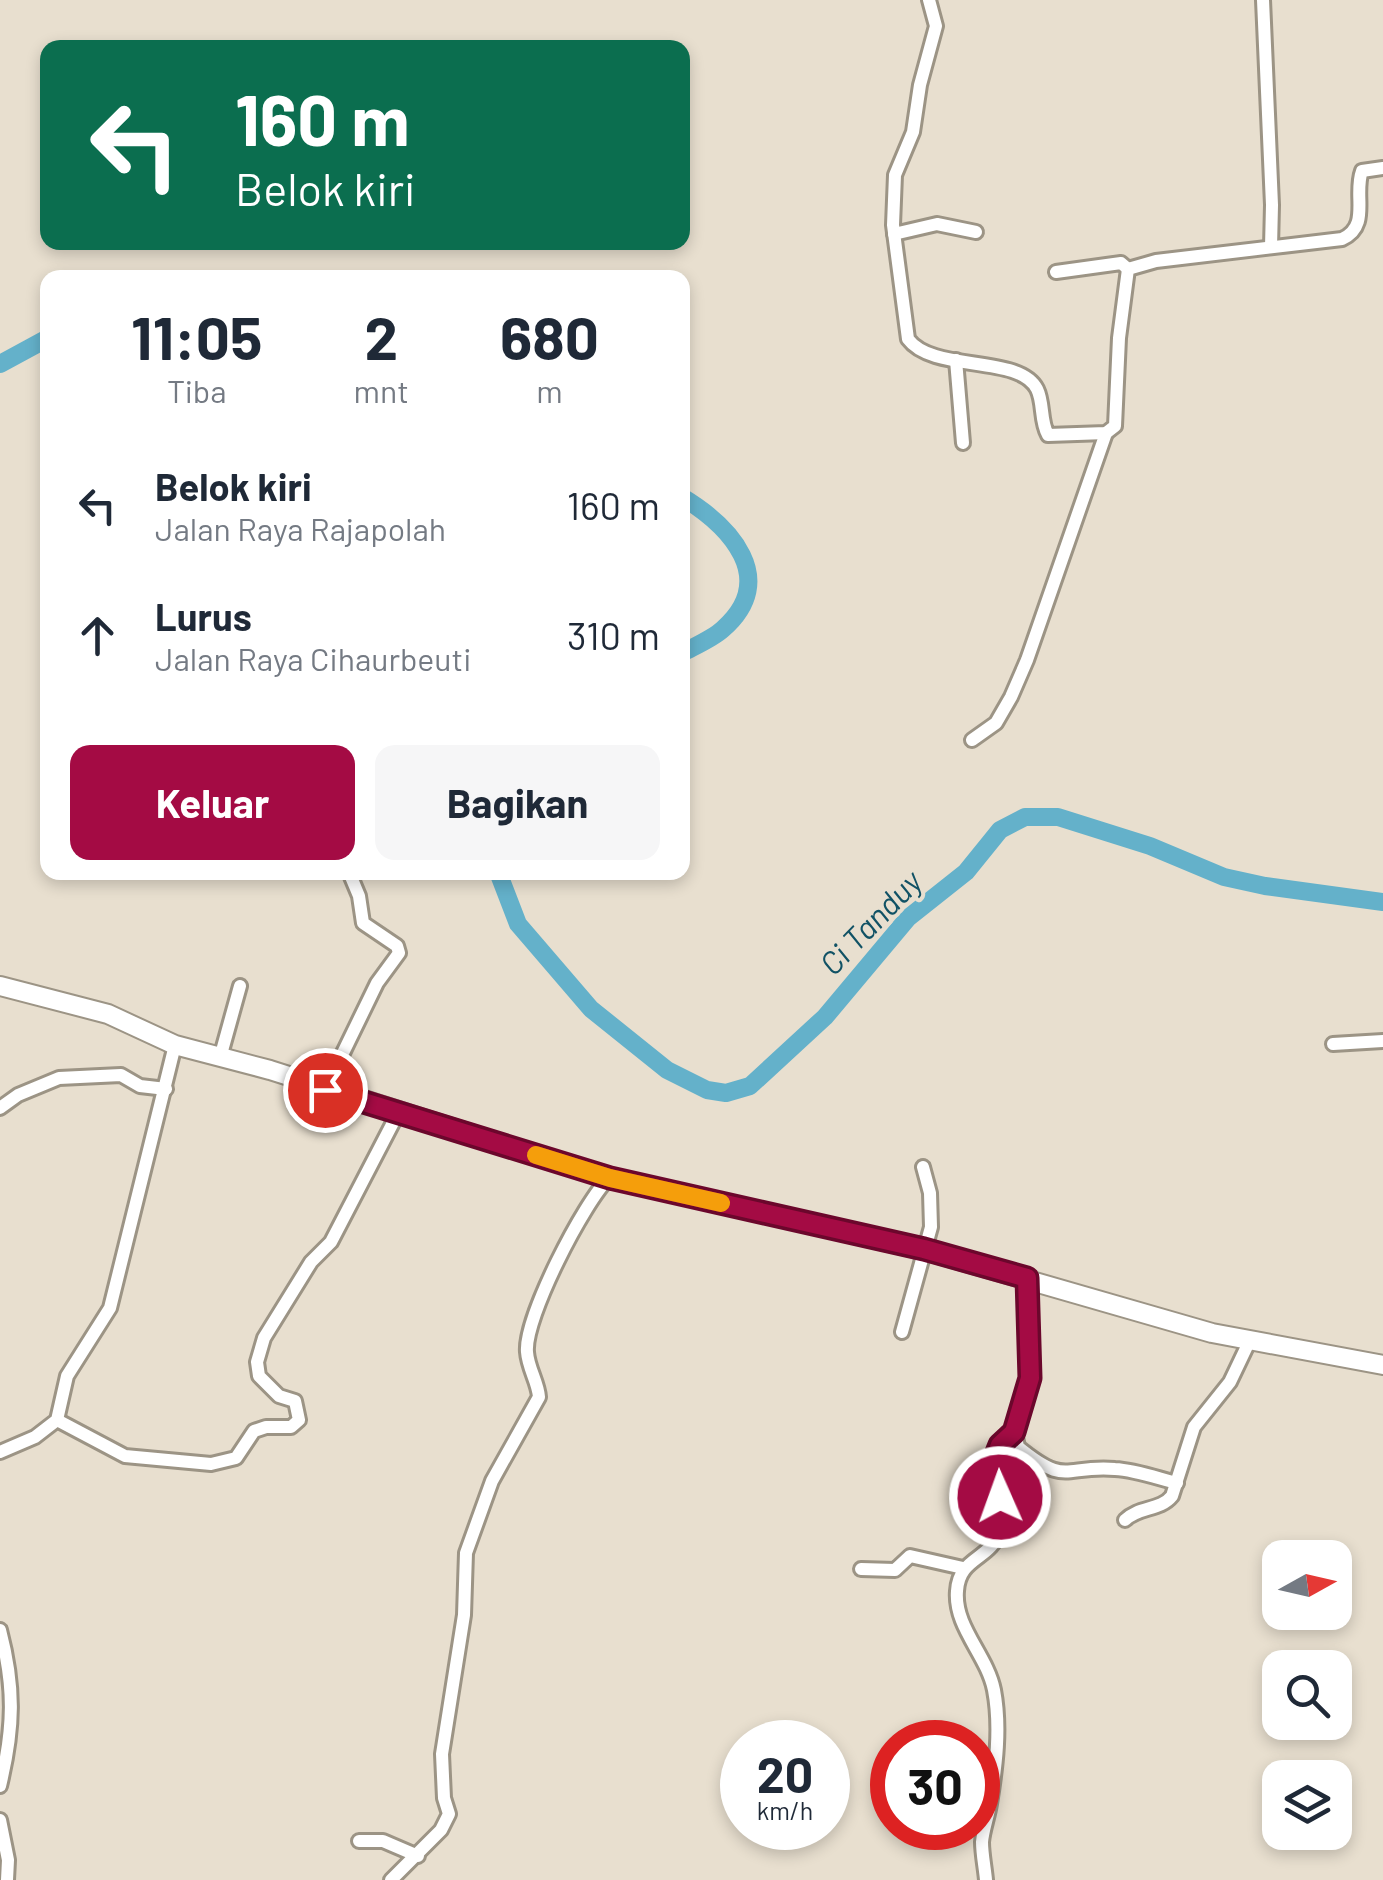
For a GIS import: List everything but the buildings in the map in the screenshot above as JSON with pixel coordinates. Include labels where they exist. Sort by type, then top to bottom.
[{"type":"highway","points":[[0,986],[108,1014],[175,1046],[270,1070],[398,1114],[610,1178],[924,1249],[1212,1332],[1383,1365]]},
{"type":"street","points":[[929,0],[936,26],[920,85],[913,132],[897,167],[894,234],[908,339],[926,354],[1000,369],[1026,379],[1036,388],[1048,434],[1106,434]]},
{"type":"street","points":[[1263,0],[1271,248]]},
{"type":"street","points":[[1128,268],[1144,262],[1350,236],[1359,222],[1361,174],[1368,168],[1383,168]]},
{"type":"street","points":[[894,234],[937,224],[976,232]]},
{"type":"street","points":[[1056,272],[1121,263],[1128,268]]},
{"type":"street","points":[[972,740],[996,723],[1011,697],[1106,434],[1116,422],[1119,338],[1128,268]]},
{"type":"street","points":[[956,360],[963,443]]},
{"type":"street","points":[[325,1090],[377,983],[399,954],[396,946],[363,923],[359,896],[352,880]]},
{"type":"street","points":[[220,1058],[240,986]]},
{"type":"street","points":[[1334,1044],[1383,1041]]},
{"type":"street","points":[[0,1452],[35,1437],[57,1420],[67,1376],[110,1308],[175,1046]]},
{"type":"street","points":[[0,1108],[18,1095],[58,1078],[122,1074],[140,1086],[166,1090]]},
{"type":"street","points":[[57,1420],[126,1456],[212,1464],[236,1458],[254,1431],[266,1426],[291,1427],[299,1420],[295,1401],[279,1396],[259,1376],[257,1362],[264,1338],[311,1262],[331,1242],[398,1114]]},
{"type":"street","points":[[902,1332],[932,1227],[924,1167]]},
{"type":"street","points":[[396,1876],[441,1830],[449,1814],[444,1798],[442,1754],[464,1615],[466,1553],[492,1480],[539,1397],[527,1352],[528,1336],[542,1295],[577,1225],[610,1178]]},
{"type":"street","points":[[986,1880],[982,1844],[995,1772],[996,1709],[988,1671],[957,1606],[956,1592],[963,1568],[990,1548],[998,1535],[1000,1497],[994,1460],[1000,1445],[1014,1432],[1030,1378],[1027,1278]]},
{"type":"street","points":[[1125,1520],[1136,1511],[1166,1504],[1177,1483],[1194,1428],[1230,1382],[1250,1340]]},
{"type":"street","points":[[1014,1432],[1018,1446],[1051,1470],[1063,1473],[1115,1468],[1177,1483]]},
{"type":"street","points":[[861,1569],[895,1570],[910,1556],[963,1568]]},
{"type":"street","points":[[0,1630],[10,1666],[13,1702],[11,1741],[0,1786]]},
{"type":"street","points":[[0,1820],[8,1880]]},
{"type":"street","points":[[358,1841],[383,1840],[418,1856]]},
{"type":"street","points":[[396,1876],[415,1880]]},
{"type":"waterway","name":"Ci Tanduy","points":[[0,364],[40,342]]},
{"type":"waterway","name":"Ci Tanduy","points":[[690,502],[731,538],[748,573],[740,610],[719,633],[690,649]]},
{"type":"waterway","name":"Ci Tanduy","points":[[501,880],[518,924],[591,1009],[667,1070],[707,1090],[726,1093],[750,1086],[825,1017],[908,918],[966,872],[1000,830],[1025,817],[1058,817],[1150,846],[1224,877],[1383,902]]},
{"type":"slow traffic","points":[[536,1155],[610,1178],[721,1203]]},
{"type":"route","points":[[325,1090],[610,1178],[924,1249],[1027,1278],[1030,1378],[1014,1432],[996,1452],[993,1471],[1000,1497]]}]
